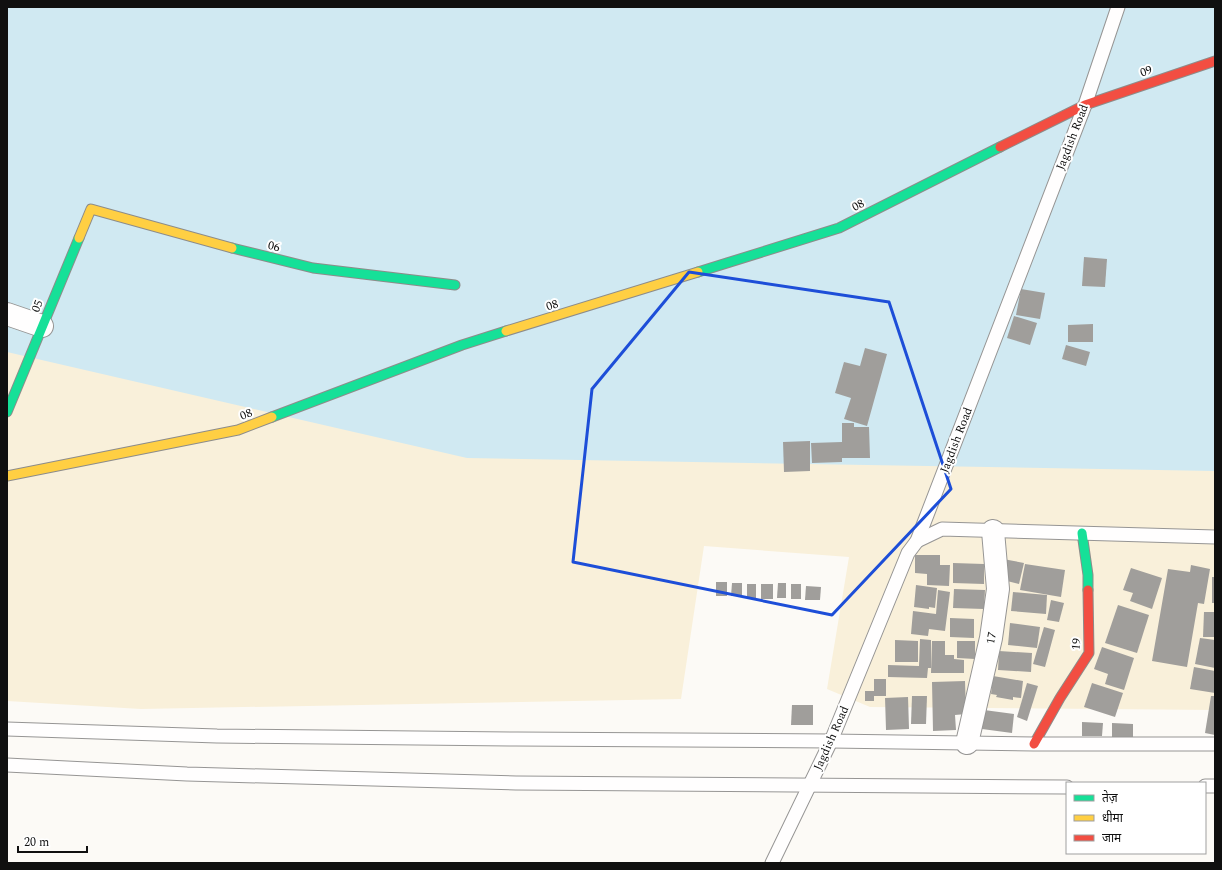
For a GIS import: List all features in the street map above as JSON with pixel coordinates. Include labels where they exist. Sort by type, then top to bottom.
[{"type":"street","name":"09","points":[[1085,104],[1215,61]]},
{"type":"street","name":"08","points":[[7,476],[238,430],[462,345],[839,228],[1085,104]]},
{"type":"street","name":"06","points":[[91,209],[207,242],[313,268],[455,285]]},
{"type":"street","name":"05","points":[[7,412],[91,209]]},
{"type":"street","points":[[7,314],[42,326]]},
{"type":"street","name":"17","points":[[967,743],[991,638],[998,589],[993,531]]},
{"type":"street","name":"19","points":[[1034,744],[1060,698],[1089,653],[1088,575],[1082,533]]},
{"type":"lane","name":"Jagdish Road","points":[[772,863],[831,740],[908,553],[917,541],[1085,104],[1118,7]]},
{"type":"lane","points":[[917,541],[942,530],[1215,537]]},
{"type":"lane","points":[[7,729],[217,736],[831,740],[1034,744],[1215,744]]},
{"type":"lane","points":[[7,765],[187,774],[516,783],[1066,786]]},
{"type":"highlighted area","points":[[689,272],[889,302],[951,489],[832,615],[573,562],[592,389]]},
{"type":"sand","points":[[7,7],[1215,7],[1215,710],[870,707],[827,689],[849,557],[704,546],[681,699],[141,709],[7,701]]},
{"type":"water","points":[[7,7],[1215,7],[1215,471],[467,458],[7,352]]},
{"type":"building","points":[[1084,257],[1107,259],[1105,287],[1082,286]]},
{"type":"building","points":[[1021,289],[1045,293],[1040,319],[1016,315]]},
{"type":"building","points":[[1014,316],[1037,323],[1030,345],[1007,338]]},
{"type":"building","points":[[1093,324],[1093,342],[1068,342],[1068,325]]},
{"type":"building","points":[[1066,345],[1090,352],[1086,366],[1062,359]]},
{"type":"building","points":[[865,348],[887,354],[867,426],[844,419],[851,398],[835,393],[844,362],[860,366]]},
{"type":"building","points":[[842,423],[854,423],[854,427],[869,427],[870,458],[842,458],[842,462],[812,463],[811,443],[842,442]]},
{"type":"building","points":[[810,441],[810,471],[784,472],[783,442]]},
{"type":"building","points":[[915,555],[940,555],[940,565],[950,565],[949,586],[927,585],[927,574],[915,573]]},
{"type":"building","points":[[1003,559],[1024,563],[1019,584],[999,579]]},
{"type":"building","points":[[953,563],[984,564],[984,584],[953,583]]},
{"type":"building","points":[[1025,564],[1065,570],[1061,597],[1020,590]]},
{"type":"building","points":[[1191,565],[1210,569],[1204,604],[1198,603],[1187,667],[1152,661],[1168,569],[1190,572]]},
{"type":"building","points":[[1131,568],[1162,578],[1152,609],[1130,601],[1133,593],[1123,590]]},
{"type":"building","points":[[1212,577],[1215,577],[1215,603],[1212,603]]},
{"type":"building","points":[[716,582],[727,582],[727,596],[716,596]]},
{"type":"building","points":[[732,583],[742,583],[742,596],[731,596]]},
{"type":"building","points":[[778,583],[786,583],[786,598],[777,598]]},
{"type":"building","points":[[747,584],[756,584],[756,598],[747,598]]},
{"type":"building","points":[[761,584],[773,584],[773,599],[761,599]]},
{"type":"building","points":[[791,584],[801,584],[801,599],[791,599]]},
{"type":"building","points":[[916,585],[937,588],[935,608],[929,607],[929,609],[914,607]]},
{"type":"building","points":[[806,586],[821,587],[820,600],[805,600]]},
{"type":"building","points":[[954,589],[985,590],[984,609],[953,608]]},
{"type":"building","points":[[938,590],[950,592],[945,631],[929,629],[928,636],[911,634],[913,611],[936,614]]},
{"type":"building","points":[[1013,592],[1047,595],[1046,614],[1011,611]]},
{"type":"building","points":[[1051,600],[1064,603],[1059,622],[1047,620]]},
{"type":"building","points":[[1118,605],[1149,615],[1137,653],[1105,643]]},
{"type":"building","points":[[1204,612],[1215,612],[1215,637],[1203,637]]},
{"type":"building","points":[[950,618],[974,619],[974,638],[950,637]]},
{"type":"building","points":[[1010,623],[1040,627],[1037,648],[1008,645]]},
{"type":"building","points":[[1044,627],[1055,630],[1045,667],[1033,664]]},
{"type":"building","points":[[1200,638],[1215,640],[1215,668],[1195,664]]},
{"type":"building","points":[[920,639],[931,640],[931,668],[928,668],[927,678],[888,677],[888,665],[919,666]]},
{"type":"building","points":[[895,640],[918,641],[918,662],[895,662]]},
{"type":"building","points":[[932,641],[945,641],[945,655],[954,655],[954,659],[964,660],[964,673],[931,673]]},
{"type":"building","points":[[957,641],[975,641],[975,659],[957,658]]},
{"type":"building","points":[[1102,647],[1134,658],[1124,690],[1105,684],[1108,674],[1094,669]]},
{"type":"building","points":[[999,651],[1032,653],[1031,672],[998,670]]},
{"type":"building","points":[[1194,667],[1215,671],[1215,693],[1190,689]]},
{"type":"building","points":[[993,676],[1023,681],[1021,698],[1013,697],[1013,700],[996,697],[997,695],[991,694]]},
{"type":"building","points":[[874,679],[886,679],[886,696],[874,696],[874,701],[865,701],[865,691],[874,691]]},
{"type":"building","points":[[965,681],[966,714],[955,715],[956,730],[933,731],[932,682]]},
{"type":"building","points":[[1027,683],[1038,686],[1027,721],[1017,717]]},
{"type":"building","points":[[1092,683],[1123,693],[1115,717],[1084,707]]},
{"type":"building","points":[[912,696],[927,696],[926,724],[911,724]]},
{"type":"building","points":[[1211,696],[1215,696],[1215,735],[1205,733]]},
{"type":"building","points":[[908,697],[909,729],[886,730],[885,698]]},
{"type":"building","points":[[792,705],[813,705],[813,725],[791,725]]},
{"type":"building","points":[[984,710],[1014,714],[1012,733],[982,729]]},
{"type":"building","points":[[1082,722],[1103,723],[1102,736],[1082,736]]},
{"type":"building","points":[[1112,723],[1133,724],[1133,739],[1112,738]]},
{"type":"traffic: fast","points":[[698,272],[839,228],[1000,147]]},
{"type":"traffic: fast","points":[[7,412],[79,238]]},
{"type":"traffic: fast","points":[[232,248],[313,268],[455,285]]},
{"type":"traffic: fast","points":[[272,417],[462,345],[506,331]]},
{"type":"traffic: fast","points":[[1082,533],[1088,575],[1088,590]]},
{"type":"traffic: slow","points":[[79,238],[91,209],[232,248]]},
{"type":"traffic: slow","points":[[506,331],[698,272]]},
{"type":"traffic: slow","points":[[7,476],[238,430],[272,417]]},
{"type":"traffic: jam","points":[[1000,147],[1085,105],[1215,61]]},
{"type":"traffic: jam","points":[[1034,744],[1060,698],[1089,653],[1088,590]]}]
